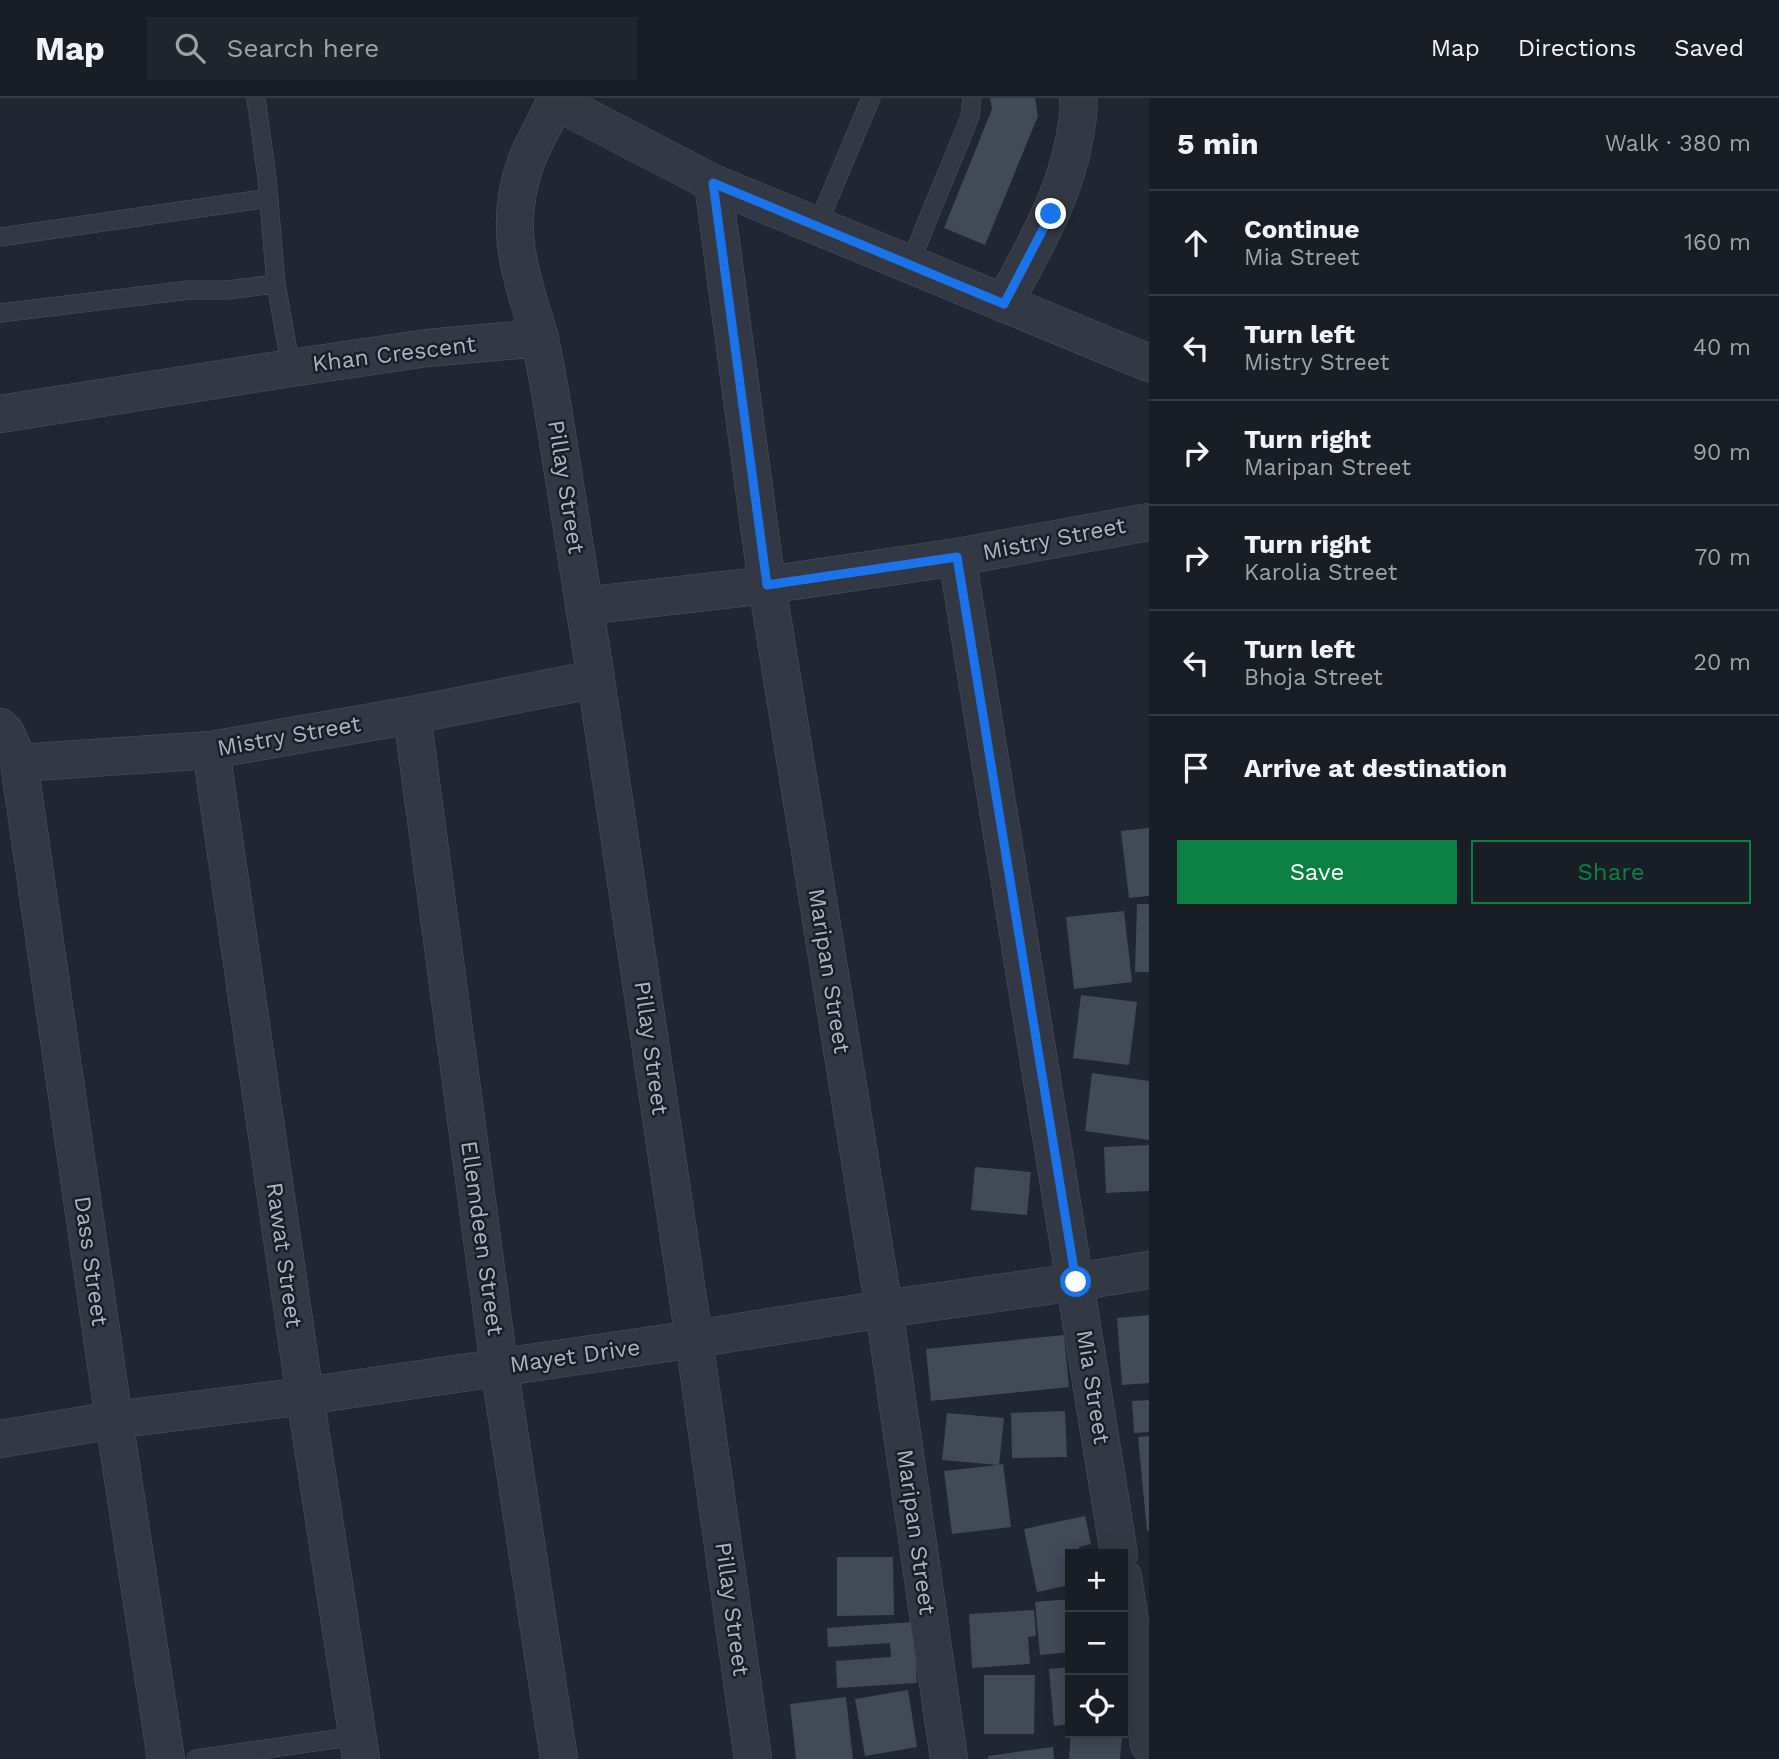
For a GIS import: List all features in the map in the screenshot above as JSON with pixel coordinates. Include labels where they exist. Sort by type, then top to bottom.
[{"type":"street","points":[[1004,304],[1051,214],[1071,157],[1078,98]]},
{"type":"street","points":[[540,338],[514,240],[514,207],[526,162],[556,100],[713,183],[1149,363]]},
{"type":"street","name":"Maripan Street","points":[[713,183],[767,585],[884,1309],[949,1759]]},
{"type":"street","name":"Khan Crescent","points":[[0,414],[427,348],[540,338]]},
{"type":"street","name":"Pillay Street","points":[[540,338],[596,679],[753,1759]]},
{"type":"street","name":"Mistry Street","points":[[584,606],[767,585],[957,557],[1149,522]]},
{"type":"street","name":"Mia Street","points":[[957,557],[1118,1549]]},
{"type":"street","name":"Mistry Street","points":[[19,763],[211,750],[596,679]]},
{"type":"street","name":"Ellemdeen Street","points":[[412,715],[499,1366],[559,1759]]},
{"type":"street","points":[[0,727],[6,733],[19,763]]},
{"type":"street","name":"Rawat Street","points":[[211,750],[359,1747]]},
{"type":"street","name":"Dass Street","points":[[19,763],[166,1759]]},
{"type":"street","name":"Mayet Drive","points":[[0,1439],[114,1420],[305,1396],[1149,1270]]},
{"type":"street","points":[[1128,1609],[1149,1744]]},
{"type":"lane","points":[[256,98],[276,284],[291,368]]},
{"type":"lane","points":[[817,226],[871,98]]},
{"type":"lane","points":[[909,265],[970,117],[972,98]]},
{"type":"lane","points":[[0,237],[268,198]]},
{"type":"lane","points":[[0,313],[189,290],[227,290],[276,284]]},
{"type":"lane","points":[[196,1759],[359,1747]]},
{"type":"building","points":[[990,98],[1035,98],[1038,116],[985,245],[944,228],[992,109]]},
{"type":"building","points":[[1149,828],[1149,896],[1129,898],[1121,831]]},
{"type":"building","points":[[1137,904],[1149,904],[1149,972],[1135,972]]},
{"type":"building","points":[[1124,911],[1132,982],[1074,989],[1066,917]]},
{"type":"building","points":[[1081,995],[1137,1002],[1129,1065],[1073,1058]]},
{"type":"building","points":[[1092,1073],[1149,1081],[1149,1140],[1085,1131]]},
{"type":"building","points":[[1149,1145],[1149,1191],[1106,1193],[1104,1147]]},
{"type":"building","points":[[975,1167],[1031,1172],[1027,1215],[971,1210]]},
{"type":"building","points":[[1149,1315],[1149,1383],[1122,1385],[1117,1318]]},
{"type":"building","points":[[1064,1335],[1069,1387],[931,1401],[926,1349]]},
{"type":"building","points":[[1149,1400],[1149,1432],[1134,1433],[1132,1401]]},
{"type":"building","points":[[1065,1411],[1067,1457],[1012,1458],[1011,1413]]},
{"type":"building","points":[[947,1413],[1004,1418],[999,1465],[1003,1464],[1011,1527],[952,1534],[944,1471],[998,1465],[942,1460]]},
{"type":"building","points":[[1149,1436],[1149,1531],[1147,1531],[1138,1437]]},
{"type":"building","points":[[1085,1516],[1091,1544],[1079,1549],[1065,1549],[1065,1586],[1037,1592],[1024,1529]]},
{"type":"building","points":[[837,1557],[893,1557],[894,1615],[837,1616]]},
{"type":"building","points":[[1065,1599],[1065,1652],[1040,1655],[1035,1602]]},
{"type":"building","points":[[1034,1610],[1036,1636],[1028,1637],[1030,1664],[972,1668],[969,1614]]},
{"type":"building","points":[[913,1622],[917,1683],[837,1688],[836,1661],[891,1657],[890,1643],[828,1647],[827,1628]]},
{"type":"building","points":[[1065,1667],[1065,1725],[1054,1726],[1049,1669]]},
{"type":"building","points":[[984,1675],[1035,1675],[1034,1734],[984,1734]]},
{"type":"building","points":[[908,1690],[917,1747],[865,1756],[855,1699]]},
{"type":"building","points":[[846,1697],[853,1759],[796,1759],[790,1704]]},
{"type":"building","points":[[1071,1738],[1122,1738],[1120,1759],[1069,1759]]},
{"type":"building","points":[[1053,1747],[1054,1759],[988,1759],[988,1756]]},
{"type":"route","points":[[1051,214],[1004,304],[713,183],[767,585],[957,557],[1076,1282]]}]
